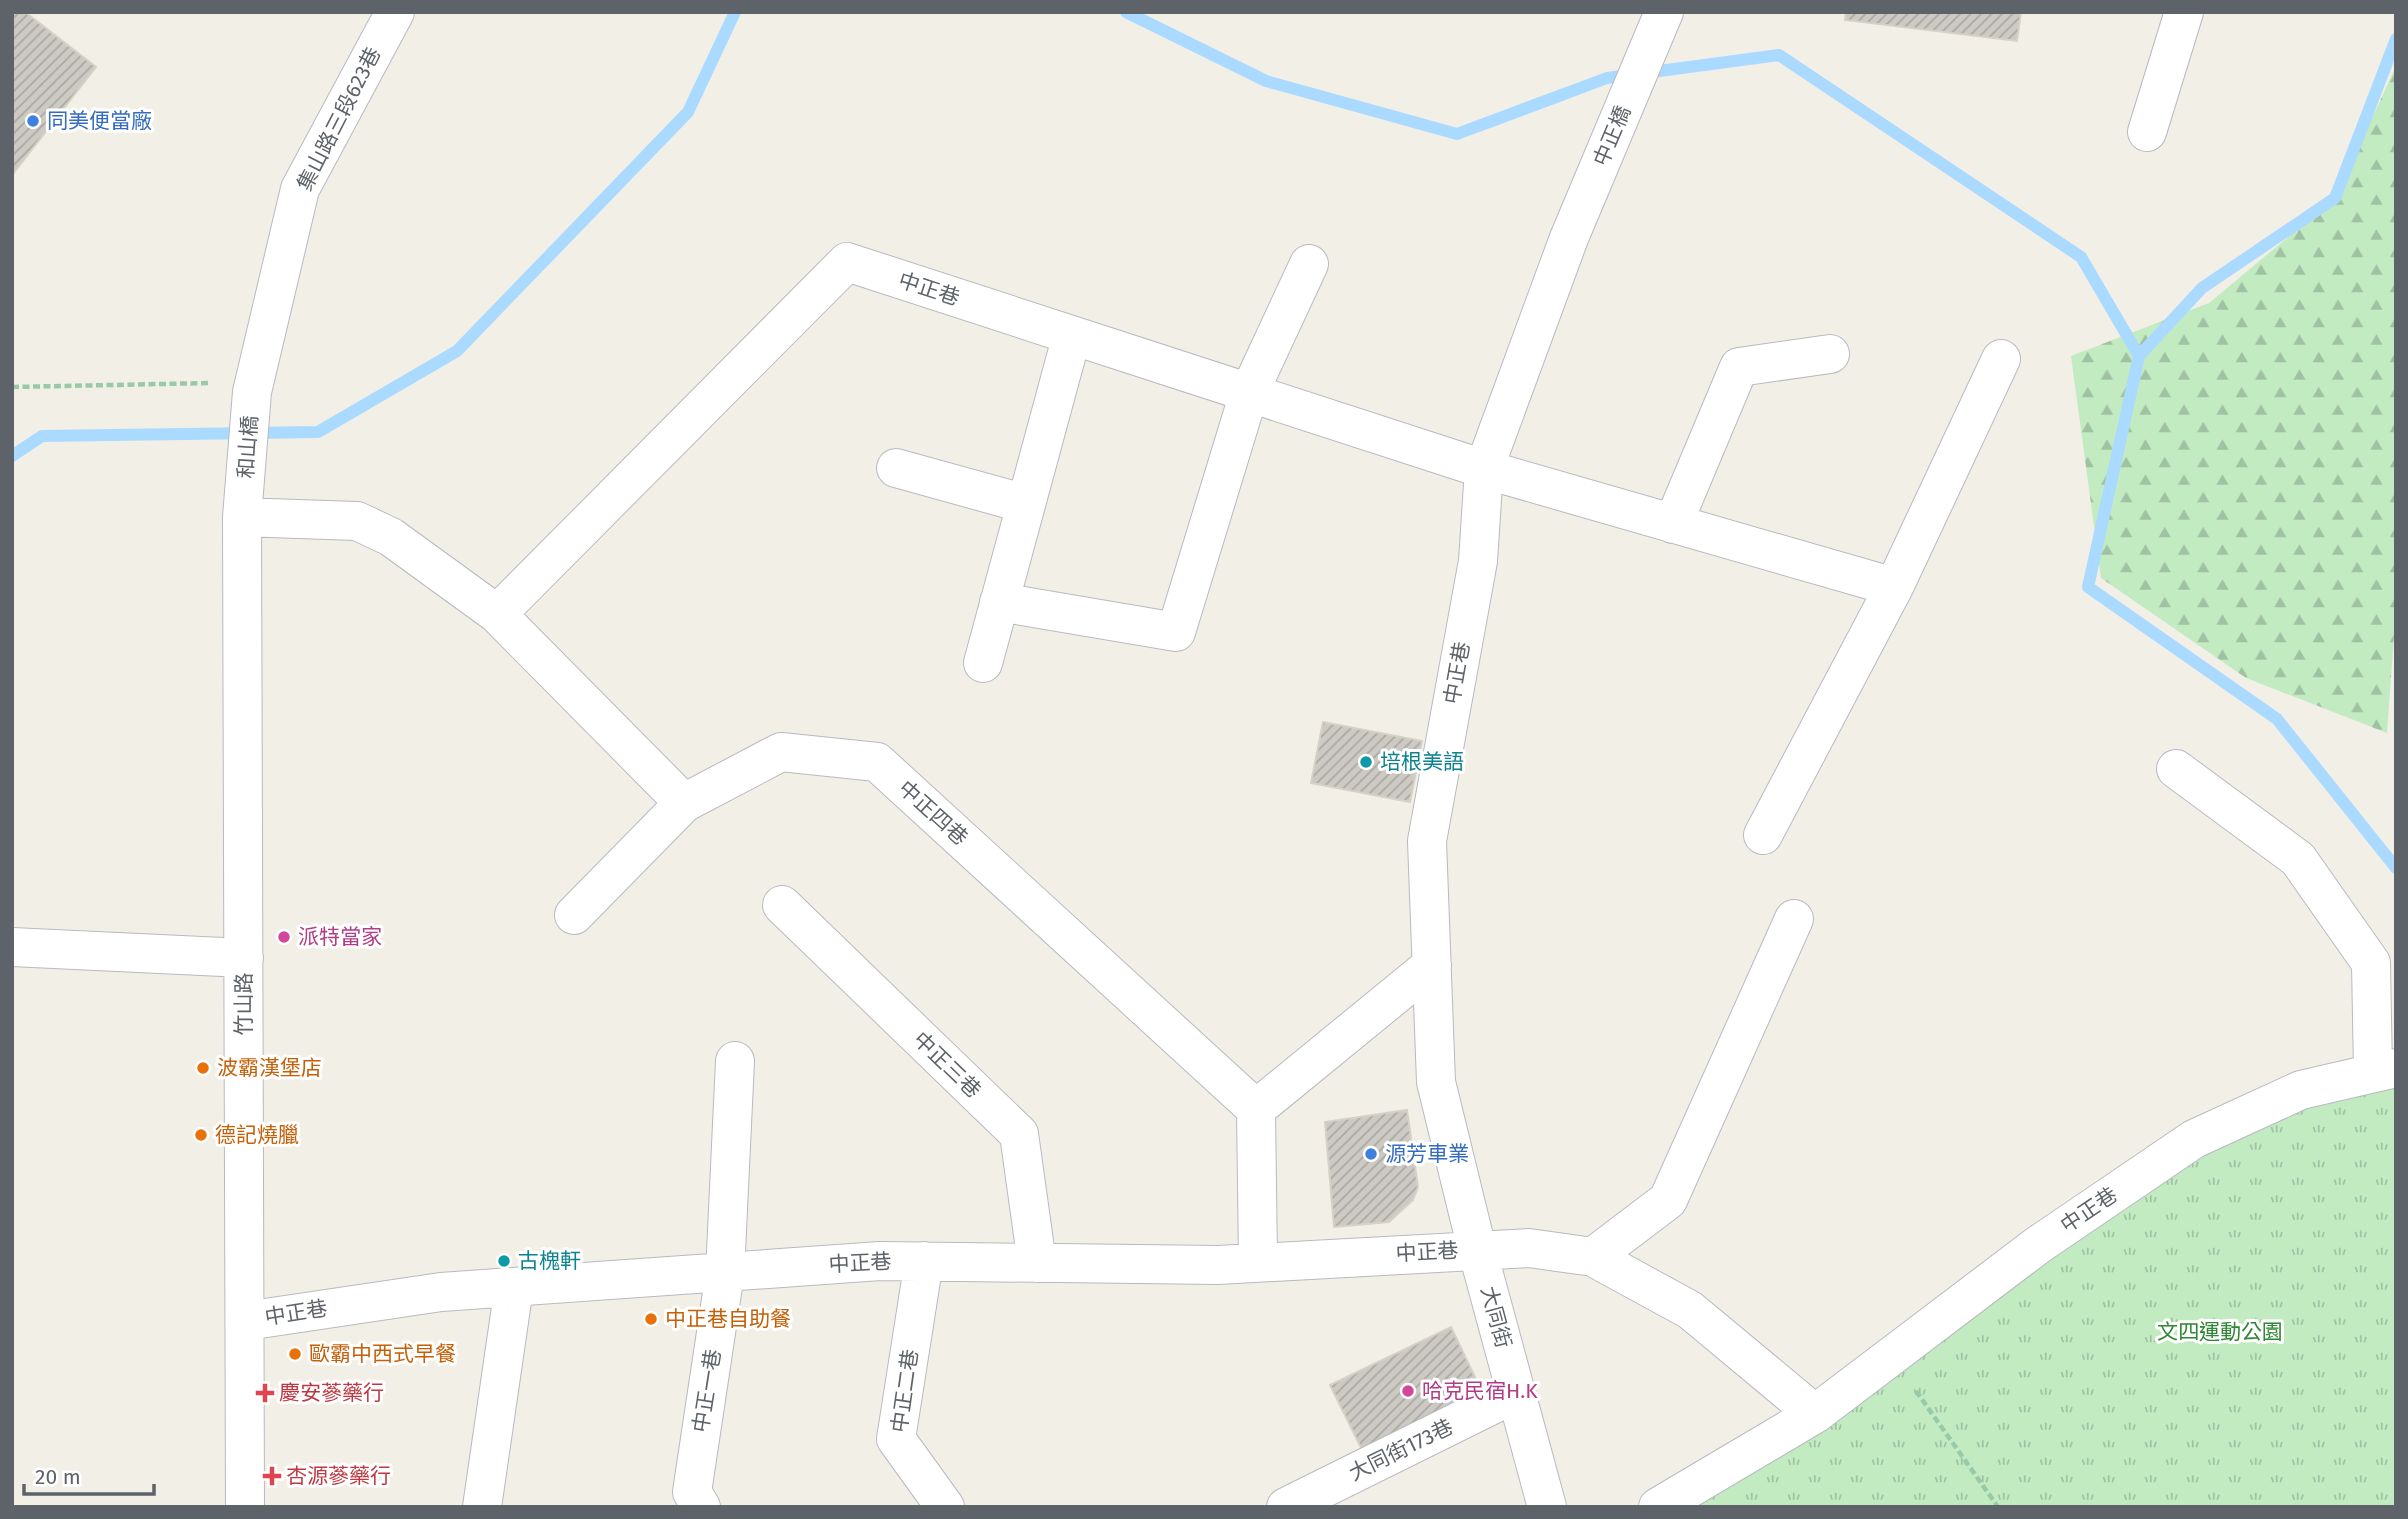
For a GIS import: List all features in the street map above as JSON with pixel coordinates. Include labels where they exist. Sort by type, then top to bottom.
[{"type":"street","name":"集山路三段623巷","points":[[253,387],[300,189],[395,12]]},
{"type":"street","points":[[2147,132],[2184,12]]},
{"type":"street","name":"中正橋","points":[[1569,238],[1660,23]]},
{"type":"street","name":"中正巷","points":[[1477,1249],[1436,1082],[1427,841],[1478,561],[1484,469],[1569,238]]},
{"type":"street","name":"中正巷","points":[[497,614],[847,262],[1484,469],[1894,587]]},
{"type":"street","points":[[999,602],[1176,632],[1249,393],[1309,264]]},
{"type":"street","points":[[983,663],[1072,335]]},
{"type":"street","points":[[1673,524],[1739,367],[1830,354]]},
{"type":"street","points":[[1763,835],[1894,587],[2001,359]]},
{"type":"street","name":"和山橋","points":[[243,509],[253,387]]},
{"type":"street","points":[[896,467],[1026,504]]},
{"type":"street","points":[[243,509],[357,521],[391,537],[497,614],[684,803]]},
{"type":"street","name":"竹山路","points":[[243,509],[245,1507]]},
{"type":"street","name":"中正四巷","points":[[574,915],[684,803],[781,752],[877,762],[1256,1109]]},
{"type":"street","points":[[2176,769],[2298,859],[2371,963],[2384,1070]]},
{"type":"street","name":"中正三巷","points":[[782,905],[1019,1134],[1037,1263]]},
{"type":"street","points":[[1593,1257],[1668,1200],[1794,919]]},
{"type":"street","points":[[12,947],[244,958]]},
{"type":"street","points":[[1258,1262],[1256,1109],[1432,965]]},
{"type":"street","name":"中正一巷","points":[[701,1507],[692,1492],[725,1273],[735,1060]]},
{"type":"street","name":"中正巷","points":[[1658,1507],[1815,1414],[2038,1245],[2194,1139],[2301,1090],[2384,1070]]},
{"type":"street","name":"中正巷","points":[[246,1321],[441,1292],[880,1261],[1218,1265],[1530,1248],[1593,1257],[1690,1310],[1815,1414]]},
{"type":"street","name":"大同街","points":[[1477,1249],[1547,1507]]},
{"type":"street","name":"中正二巷","points":[[924,1261],[896,1439],[946,1507]]},
{"type":"street","points":[[482,1507],[514,1287]]},
{"type":"street","name":"大同街173巷","points":[[1286,1507],[1516,1393]]},
{"type":"path","points":[[12,387],[253,387]]},
{"type":"path","points":[[1891,1356],[1998,1507]]},
{"type":"green space","points":[[2396,66],[2396,608],[2387,733],[2246,678],[2101,578],[2071,356],[2209,303],[2335,198]]},
{"type":"green space","name":"文四運動公園","points":[[2396,1069],[2396,1507],[1673,1507],[2194,1139]]},
{"type":"building","name":"同美便當廠","points":[[12,12],[25,12],[96,67],[12,175]]},
{"type":"building","points":[[1846,12],[2021,12],[2017,41],[1845,20]]},
{"type":"building","name":"培根美語","points":[[1323,722],[1422,741],[1410,802],[1311,783]]},
{"type":"building","name":"源芳車業","points":[[1407,1110],[1418,1187],[1413,1200],[1389,1222],[1334,1227],[1325,1122]]},
{"type":"building","name":"哈克民宿H.K","points":[[1451,1327],[1485,1398],[1365,1456],[1330,1385]]},
{"type":"waterway","points":[[12,456],[42,436],[318,432],[457,351],[688,112],[735,12]]},
{"type":"waterway","points":[[1126,12],[1266,81],[1457,134],[1607,78],[1779,55],[2081,257],[2139,356],[2088,587],[2277,719],[2396,868]]},
{"type":"waterway","points":[[2139,356],[2202,288],[2335,198],[2396,39]]},
{"type":"place","name":"同美便當廠","points":[[33,121]]},
{"type":"place","name":"培根美語","points":[[1366,762]]},
{"type":"place","name":"派特當家","points":[[284,937]]},
{"type":"place","name":"波霸漢堡店","points":[[203,1068]]},
{"type":"place","name":"德記燒臘","points":[[201,1135]]},
{"type":"place","name":"源芳車業","points":[[1371,1154]]},
{"type":"place","name":"古槐軒","points":[[504,1261]]},
{"type":"place","name":"中正巷自助餐","points":[[651,1319]]},
{"type":"place","name":"歐霸中西式早餐","points":[[295,1354]]},
{"type":"place","name":"哈克民宿H.K","points":[[1408,1391]]},
{"type":"place","name":"慶安蔘藥行","points":[[265,1393]]},
{"type":"place","name":"杏源蔘藥行","points":[[272,1476]]}]
